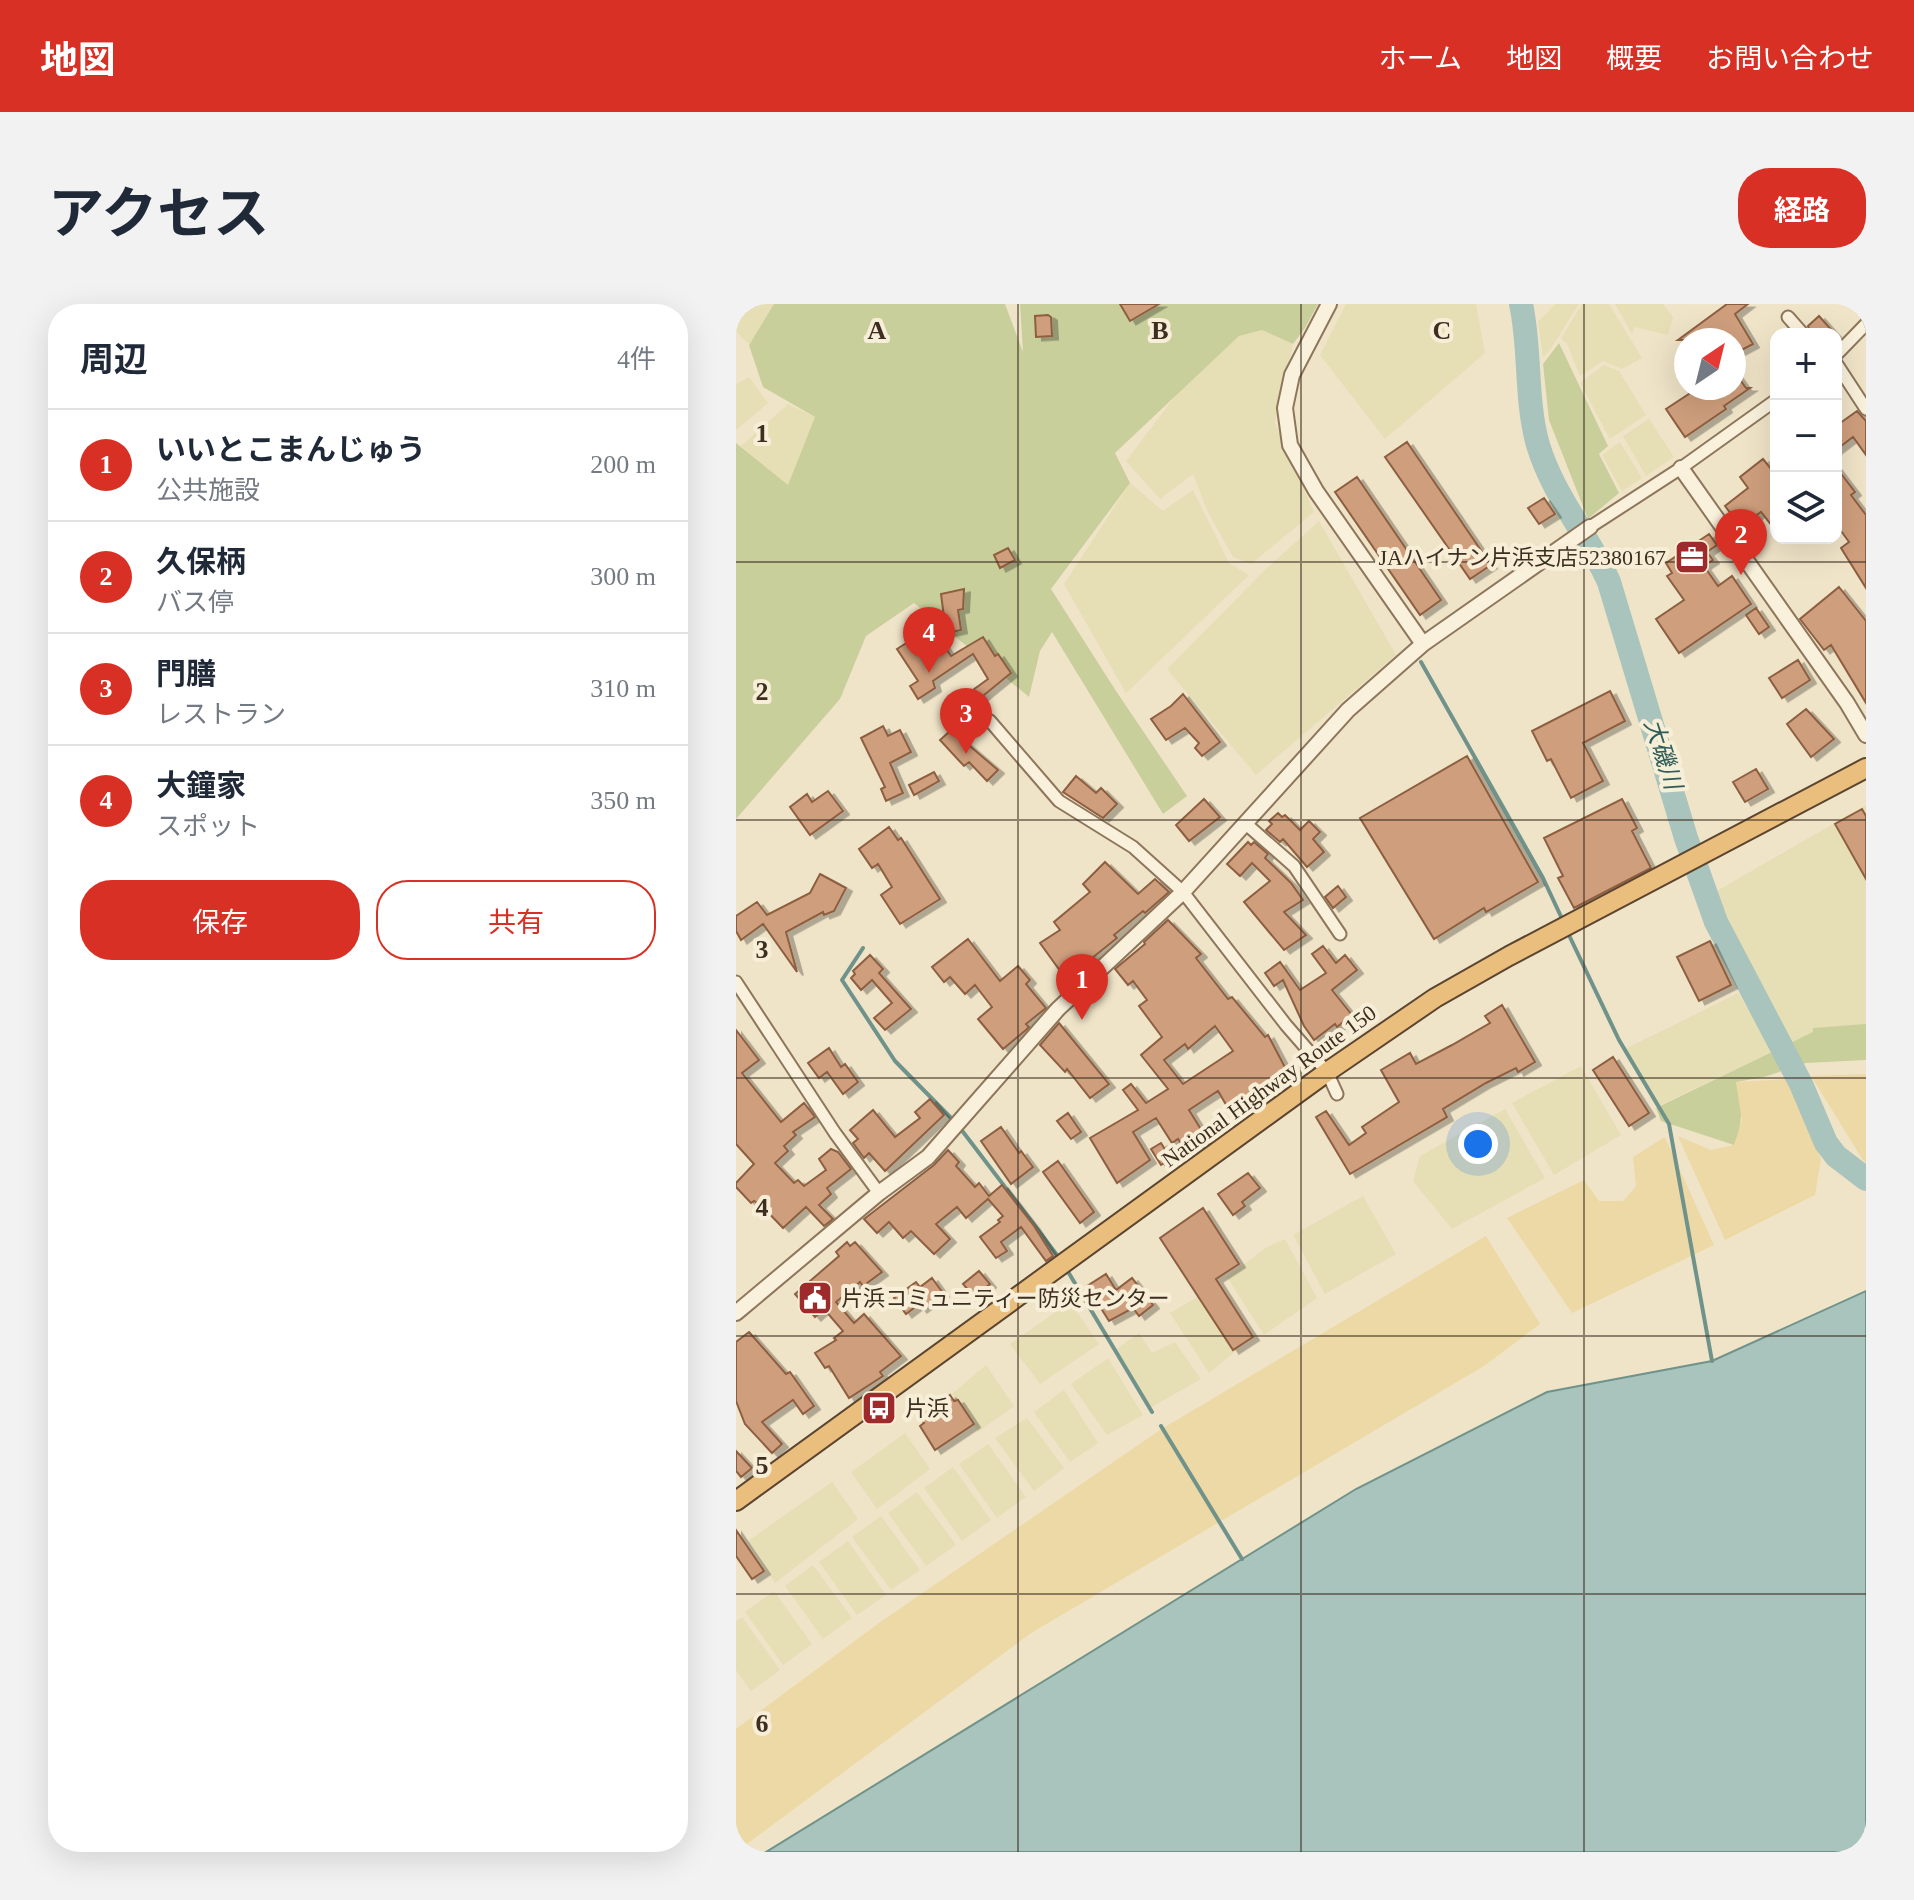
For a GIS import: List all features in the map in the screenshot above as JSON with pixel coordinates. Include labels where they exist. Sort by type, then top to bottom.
[{"type":"highway","name":"National Highway Route 150","points":[[736,1501],[1327,1072],[1435,998],[1866,768]]},
{"type":"street","points":[[1329,304],[1292,375],[1285,408],[1290,445],[1316,491],[1423,644]]},
{"type":"street","points":[[1788,317],[1798,328]]},
{"type":"street","points":[[1842,349],[1866,324]]},
{"type":"street","points":[[1842,372],[1866,409]]},
{"type":"street","points":[[736,1313],[879,1193],[928,1157],[1058,1009],[1183,892],[1348,710],[1423,644],[1770,404]]},
{"type":"street","points":[[1681,468],[1847,703],[1866,735]]},
{"type":"street","points":[[978,714],[990,721],[1059,801],[1133,847],[1183,892],[1286,1025],[1327,1072],[1337,1094]]},
{"type":"street","points":[[1245,823],[1294,866],[1340,934]]},
{"type":"street","points":[[736,982],[835,1133],[879,1193]]},
{"type":"shaded area","points":[[736,304],[775,304],[749,344],[736,332]]},
{"type":"shaded area","points":[[1346,304],[1476,304],[1485,353],[1385,439],[1320,355]]},
{"type":"shaded area","points":[[1555,304],[1579,304],[1543,357],[1538,322]]},
{"type":"shaded area","points":[[1582,304],[1609,304],[1642,358],[1622,369],[1603,361],[1580,376],[1567,344],[1561,338]]},
{"type":"shaded area","points":[[1615,304],[1663,304],[1673,317],[1668,335],[1634,327],[1632,334]]},
{"type":"shaded area","points":[[1262,330],[1293,344],[1275,423],[1314,512],[1251,564],[1233,557],[1208,512],[1193,474],[1160,499],[1126,461],[1176,395],[1239,336]]},
{"type":"shaded area","points":[[1604,365],[1619,371],[1646,415],[1610,439],[1580,383]]},
{"type":"shaded area","points":[[749,377],[768,403],[736,430],[736,384]]},
{"type":"shaded area","points":[[788,404],[815,417],[788,486],[741,446]]},
{"type":"shaded area","points":[[1649,419],[1674,457],[1646,476],[1623,436]]},
{"type":"shaded area","points":[[1620,442],[1642,478],[1622,491],[1602,455]]},
{"type":"shaded area","points":[[1130,483],[1163,511],[1193,490],[1229,563],[1249,575],[1126,693],[1064,584]]},
{"type":"shaded area","points":[[1319,521],[1396,655],[1256,775],[1167,669],[1266,569]]},
{"type":"shaded area","points":[[1866,805],[1866,1026],[1790,1043],[1750,963],[1710,895]]},
{"type":"shaded area","points":[[1738,993],[1773,1051],[1656,1107],[1623,1050]]},
{"type":"shaded area","points":[[1581,1066],[1621,1135],[1554,1175],[1512,1103]]},
{"type":"shaded area","points":[[1505,1109],[1545,1178],[1452,1229],[1413,1181],[1420,1156]]},
{"type":"shaded area","points":[[1363,1196],[1396,1254],[1325,1294],[1293,1235]]},
{"type":"shaded area","points":[[1285,1239],[1317,1298],[1264,1335],[1227,1277],[1267,1247]]},
{"type":"shaded area","points":[[1199,1296],[1237,1350],[1209,1373],[1170,1313]]},
{"type":"shaded area","points":[[1070,1302],[1099,1344],[1040,1384],[1010,1344]]},
{"type":"shaded area","points":[[1139,1333],[1152,1353],[1175,1342],[1201,1379],[1150,1408],[1114,1351]]},
{"type":"shaded area","points":[[1108,1358],[1143,1415],[1107,1435],[1071,1384]]},
{"type":"shaded area","points":[[986,1365],[1014,1406],[978,1432],[952,1394]]},
{"type":"shaded area","points":[[1064,1390],[1098,1443],[1070,1462],[1034,1412]]},
{"type":"shaded area","points":[[1027,1418],[1064,1468],[1034,1491],[995,1438]]},
{"type":"shaded area","points":[[905,1433],[930,1469],[877,1509],[851,1472]]},
{"type":"shaded area","points":[[988,1444],[1026,1497],[997,1518],[959,1464]]},
{"type":"shaded area","points":[[953,1467],[991,1520],[962,1541],[924,1488]]},
{"type":"shaded area","points":[[832,1482],[858,1519],[775,1583],[748,1541]]},
{"type":"shaded area","points":[[917,1492],[956,1545],[926,1566],[888,1513]]},
{"type":"shaded area","points":[[881,1516],[920,1570],[891,1590],[852,1537]]},
{"type":"shaded area","points":[[848,1541],[886,1595],[857,1615],[819,1562]]},
{"type":"shaded area","points":[[813,1565],[852,1618],[823,1639],[785,1586]]},
{"type":"shaded area","points":[[774,1591],[812,1644],[783,1665],[745,1612]]},
{"type":"shaded area","points":[[742,1617],[780,1670],[751,1691],[736,1670],[736,1621]]},
{"type":"green space","points":[[774,304],[1005,304],[1023,352],[1020,304],[1318,304],[1293,344],[1262,330],[1239,336],[1115,453],[1130,483],[1051,589],[1187,796],[1163,814],[1052,632],[1040,651],[1029,697],[914,603],[866,636],[840,699],[736,819],[736,443],[788,485],[815,417],[763,387],[749,345]]},
{"type":"green space","points":[[1559,343],[1608,446],[1599,454],[1619,493],[1588,519],[1549,420],[1543,364]]},
{"type":"green space","points":[[1866,1024],[1866,1060],[1806,1063],[1764,1077],[1736,1082],[1741,1114],[1734,1145],[1661,1121],[1656,1108],[1813,1032],[1813,1028]]},
{"type":"sand","points":[[1866,1074],[1866,1165],[1811,1076]]},
{"type":"sand","points":[[1788,1079],[1821,1159],[1815,1195],[1725,1240],[1678,1136],[1711,1150],[1734,1145],[1742,1121],[1736,1082]]},
{"type":"sand","points":[[1665,1137],[1714,1245],[1572,1313],[1507,1218],[1584,1180],[1599,1201],[1623,1201],[1636,1186],[1633,1157]]},
{"type":"sand","points":[[1486,1236],[1540,1324],[1484,1366],[1031,1633],[736,1852],[736,1729],[879,1623],[1160,1430]]},
{"type":"water","points":[[1866,1291],[1866,1852],[766,1852],[1356,1489],[1547,1392],[1712,1361]]},
{"type":"building","points":[[1120,304],[1159,304],[1130,321]]},
{"type":"building","points":[[1727,304],[1748,304],[1735,314],[1743,328],[1694,328]]},
{"type":"building","points":[[1035,316],[1051,317],[1052,336],[1036,337]]},
{"type":"building","points":[[1819,316],[1830,328],[1809,328]]},
{"type":"building","points":[[1746,332],[1753,344],[1746,348]]},
{"type":"building","points":[[1680,400],[1733,400],[1724,406],[1726,409],[1685,437],[1666,409]]},
{"type":"building","points":[[1857,411],[1866,421],[1866,455],[1853,437],[1842,445],[1842,422]]},
{"type":"building","points":[[1407,442],[1491,565],[1470,579],[1385,457]]},
{"type":"building","points":[[1763,459],[1770,468],[1770,523],[1761,512],[1741,527],[1725,506],[1748,488],[1740,477]]},
{"type":"building","points":[[1842,475],[1855,492],[1851,495],[1866,515],[1866,588],[1841,548],[1849,542],[1842,532]]},
{"type":"building","points":[[1357,477],[1441,600],[1420,615],[1335,492]]},
{"type":"building","points":[[1544,498],[1555,514],[1539,524],[1528,508]]},
{"type":"building","points":[[1709,534],[1717,545],[1707,552],[1713,560],[1704,566],[1718,586],[1732,576],[1751,604],[1679,653],[1656,619],[1684,600],[1667,576],[1672,573],[1666,563]]},
{"type":"building","points":[[1008,548],[1015,560],[1000,568],[994,555]]},
{"type":"building","points":[[1839,587],[1866,621],[1866,703],[1831,645],[1824,650],[1800,619]]},
{"type":"building","points":[[964,589],[963,609],[958,610],[961,630],[946,633],[941,594]]},
{"type":"building","points":[[1756,608],[1769,627],[1759,634],[1746,615]]},
{"type":"building","points":[[983,637],[1011,673],[962,713],[955,703],[988,679],[973,654],[933,681],[935,688],[918,699],[910,686],[918,681],[897,649],[911,640],[921,654],[941,641],[951,656]]},
{"type":"building","points":[[1798,660],[1810,680],[1782,698],[1769,678]]},
{"type":"building","points":[[1610,691],[1625,721],[1583,743],[1603,781],[1571,798],[1532,731]]},
{"type":"building","points":[[1183,694],[1220,742],[1202,756],[1195,748],[1199,743],[1185,728],[1166,740],[1151,719]]},
{"type":"building","points":[[1806,709],[1834,739],[1811,757],[1787,724]]},
{"type":"building","points":[[883,726],[888,736],[900,730],[911,752],[890,763],[903,793],[886,801],[881,789],[885,787],[861,738]]},
{"type":"building","points":[[951,730],[998,770],[987,781],[969,762],[964,766],[940,740]]},
{"type":"building","points":[[1467,756],[1538,882],[1486,912],[1484,908],[1434,939],[1360,818]]},
{"type":"building","points":[[1756,769],[1768,789],[1745,802],[1733,782]]},
{"type":"building","points":[[934,772],[939,781],[914,795],[909,785]]},
{"type":"building","points":[[1076,776],[1096,793],[1101,788],[1117,804],[1103,818],[1063,792]]},
{"type":"building","points":[[828,791],[843,811],[810,835],[790,807],[807,794],[812,802]]},
{"type":"building","points":[[1204,799],[1220,817],[1189,841],[1176,825]]},
{"type":"building","points":[[1622,799],[1637,828],[1632,831],[1651,868],[1574,908],[1558,878],[1563,876],[1544,838]]},
{"type":"building","points":[[1862,809],[1866,816],[1866,879],[1835,824]]},
{"type":"building","points":[[1278,813],[1282,817],[1285,815],[1300,830],[1309,821],[1320,832],[1313,839],[1324,852],[1307,867],[1283,839],[1280,842],[1266,830],[1272,824],[1269,821]]},
{"type":"building","points":[[889,827],[898,840],[901,838],[940,899],[900,924],[881,895],[892,887],[878,864],[872,868],[859,849]]},
{"type":"building","points":[[1248,842],[1251,845],[1254,842],[1268,854],[1265,858],[1291,883],[1303,900],[1284,912],[1306,935],[1284,950],[1244,902],[1270,881],[1252,863],[1240,876],[1227,864]]},
{"type":"building","points":[[1105,862],[1138,894],[1155,879],[1169,892],[1114,935],[1117,938],[1066,979],[1040,943],[1060,930],[1054,922],[1090,892],[1083,884]]},
{"type":"building","points":[[820,874],[846,888],[834,911],[824,915],[823,912],[786,932],[797,972],[763,924],[741,940],[736,931],[736,916],[757,902],[767,915],[810,893]]},
{"type":"building","points":[[1338,886],[1346,897],[1333,908],[1325,897]]},
{"type":"building","points":[[1168,920],[1201,954],[1196,958],[1228,999],[1232,997],[1265,1037],[1268,1035],[1289,1075],[1246,1102],[1244,1098],[1228,1108],[1218,1091],[1189,1110],[1207,1139],[1187,1152],[1178,1139],[1172,1143],[1156,1118],[1133,1132],[1150,1160],[1117,1183],[1090,1138],[1138,1110],[1123,1090],[1131,1084],[1146,1103],[1168,1089],[1141,1055],[1162,1037],[1139,1006],[1147,1000],[1133,981],[1128,985],[1115,969]],"holes":[[[1215,1026],[1233,1051],[1183,1084],[1164,1060],[1185,1044],[1188,1049]]]},
{"type":"building","points":[[968,939],[1000,981],[1018,966],[1030,980],[1026,984],[1046,1008],[1003,1049],[978,1019],[992,1007],[975,985],[965,994],[950,977],[944,982],[932,967]]},
{"type":"building","points":[[1710,941],[1731,985],[1699,1001],[1677,957]]},
{"type":"building","points":[[1323,946],[1336,963],[1345,955],[1357,970],[1332,990],[1352,1015],[1314,1040],[1304,1026],[1283,980],[1274,986],[1265,973],[1280,962],[1300,990],[1326,973],[1312,954]]},
{"type":"building","points":[[870,955],[883,969],[879,973],[911,1009],[885,1030],[874,1018],[892,1003],[872,980],[861,990],[851,978],[855,974],[853,971]]},
{"type":"building","points":[[1502,1005],[1535,1062],[1518,1072],[1516,1068],[1486,1083],[1443,1109],[1447,1117],[1350,1174],[1316,1117],[1326,1111],[1349,1145],[1366,1133],[1362,1127],[1399,1102],[1381,1070],[1410,1053],[1416,1064],[1452,1045],[1490,1023],[1485,1016]]},
{"type":"building","points":[[1059,1023],[1109,1084],[1090,1098],[1067,1069],[1065,1072],[1040,1045]]},
{"type":"building","points":[[736,1030],[759,1060],[742,1073],[781,1122],[804,1103],[815,1117],[793,1132],[796,1135],[784,1146],[788,1151],[775,1163],[794,1183],[798,1180],[804,1186],[826,1170],[819,1159],[831,1149],[838,1152],[851,1169],[827,1188],[831,1194],[819,1205],[833,1219],[824,1226],[806,1207],[783,1228],[761,1205],[754,1201],[751,1203],[736,1187],[736,1183],[754,1164],[736,1144]]},
{"type":"building","points":[[829,1048],[841,1067],[845,1064],[858,1082],[843,1094],[827,1072],[819,1078],[808,1063]]},
{"type":"building","points":[[1613,1057],[1649,1113],[1629,1126],[1593,1070]]},
{"type":"building","points":[[930,1099],[944,1115],[885,1171],[869,1153],[864,1158],[853,1143],[858,1139],[850,1130],[873,1110],[895,1137],[920,1118],[915,1112]]},
{"type":"building","points":[[1068,1113],[1081,1132],[1071,1139],[1057,1121]]},
{"type":"building","points":[[1001,1127],[1033,1167],[1011,1184],[981,1141]]},
{"type":"building","points":[[1161,1143],[1171,1159],[1161,1165],[1151,1149]]},
{"type":"building","points":[[948,1150],[959,1162],[956,1166],[975,1187],[979,1183],[989,1196],[1002,1185],[1053,1256],[1046,1261],[1021,1227],[1001,1242],[1007,1251],[996,1258],[980,1237],[1000,1222],[998,1220],[1003,1216],[988,1199],[966,1218],[957,1207],[936,1224],[950,1239],[934,1254],[911,1231],[903,1238],[889,1222],[877,1233],[864,1219],[934,1165]]},
{"type":"building","points":[[1058,1161],[1094,1212],[1080,1223],[1043,1172]]},
{"type":"building","points":[[1248,1173],[1260,1188],[1242,1202],[1245,1206],[1233,1215],[1218,1194]]},
{"type":"building","points":[[1203,1208],[1239,1264],[1216,1279],[1253,1337],[1233,1350],[1160,1238]]},
{"type":"building","points":[[847,1242],[850,1246],[855,1242],[882,1272],[863,1286],[860,1282],[836,1302],[854,1323],[864,1314],[901,1356],[880,1372],[883,1376],[849,1398],[829,1366],[825,1368],[815,1353],[836,1340],[834,1338],[843,1331],[824,1309],[815,1317],[795,1294],[839,1256],[836,1252]]},
{"type":"building","points":[[979,1271],[990,1284],[974,1297],[963,1284]]},
{"type":"building","points":[[1106,1274],[1116,1290],[1132,1278],[1153,1305],[1139,1316],[1133,1308],[1109,1321],[1087,1286]]},
{"type":"building","points":[[932,1278],[943,1293],[921,1309],[918,1305],[906,1314],[894,1298],[916,1282],[920,1287]]},
{"type":"building","points":[[749,1332],[786,1374],[790,1372],[814,1406],[803,1414],[793,1400],[762,1422],[782,1444],[772,1453],[745,1424],[736,1401],[736,1342]]},
{"type":"building","points":[[950,1395],[954,1401],[958,1400],[974,1424],[935,1450],[920,1426],[924,1423],[920,1417]]},
{"type":"building","points":[[736,1451],[752,1468],[741,1477],[736,1471]]},
{"type":"building","points":[[736,1530],[764,1571],[752,1579],[736,1556]]},
{"type":"waterway","name":"大磯川","points":[[1521,304],[1531,410],[1538,445],[1552,481],[1609,582],[1686,838],[1716,922],[1801,1084],[1826,1143],[1836,1156],[1866,1179]]},
{"type":"waterway","points":[[1421,662],[1543,878],[1564,923]]},
{"type":"waterway","points":[[1567,931],[1619,1040],[1669,1124],[1712,1361]]},
{"type":"waterway","points":[[863,948],[842,980],[895,1061],[957,1124],[1060,1259]]},
{"type":"waterway","points":[[1067,1270],[1152,1412]]},
{"type":"waterway","points":[[1161,1426],[1242,1559]]},
{"type":"place","name":"JAハイナン片浜支店52380167","points":[[1692,557]]},
{"type":"place","name":"久保柄","points":[[1741,575]]},
{"type":"place","name":"大鐘家","points":[[929,673]]},
{"type":"place","name":"門膳","points":[[966,754]]},
{"type":"place","name":"いいとこまんじゅう","points":[[1082,1020]]},
{"type":"place","name":"片浜コミュニティー防災センター","points":[[815,1298]]},
{"type":"place","name":"片浜","points":[[879,1408]]}]
